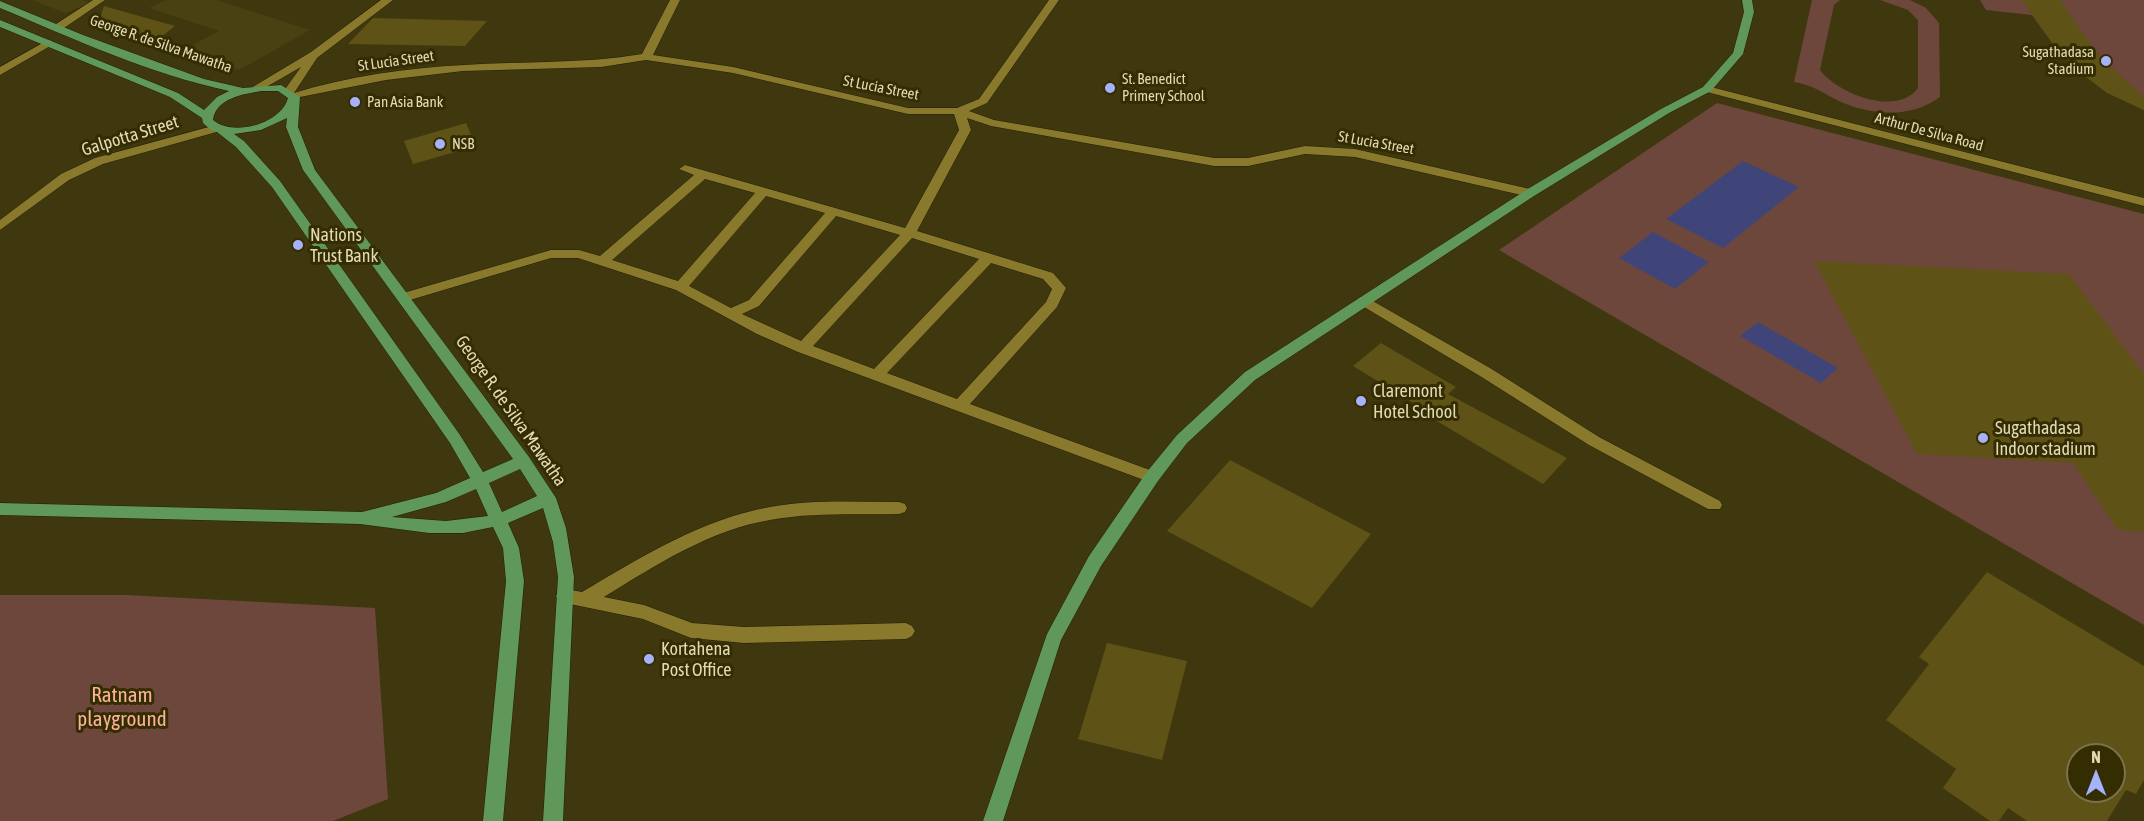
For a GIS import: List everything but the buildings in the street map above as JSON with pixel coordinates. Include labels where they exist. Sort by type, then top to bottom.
[{"type":"main road","points":[[993,821],[1053,639],[1095,561],[1152,477],[1182,439],[1250,375],[1530,193],[1665,111],[1707,89],[1738,54],[1749,12],[1747,0]]},
{"type":"main road","name":"George R. de Silva Mawatha","points":[[0,4],[201,82],[243,91]]},
{"type":"main road","points":[[0,23],[174,95],[206,116],[210,126],[240,144],[276,184],[455,439],[480,481],[510,548],[515,582],[493,821]]},
{"type":"main road","points":[[206,116],[219,102],[243,91],[257,88],[281,88],[292,97],[288,111],[266,125],[250,129],[219,130]]},
{"type":"main road","name":"George R. de Silva Mawatha","points":[[292,97],[292,127],[309,170],[405,297],[549,498],[563,546],[565,596],[553,821]]},
{"type":"main road","points":[[360,518],[440,498],[523,461]]},
{"type":"main road","points":[[0,509],[360,518],[403,526],[446,527],[498,520],[549,498]]},
{"type":"street","points":[[57,28],[100,0]]},
{"type":"street","points":[[257,88],[315,54],[388,0]]},
{"type":"street","points":[[646,57],[675,0]]},
{"type":"street","points":[[803,348],[909,233],[965,130],[959,111],[983,101],[1054,0]]},
{"type":"street","points":[[0,72],[48,43]]},
{"type":"street","points":[[292,97],[315,54]]},
{"type":"street","name":"St Lucia Street","points":[[292,97],[322,88],[387,77],[464,68],[601,64],[646,57],[733,70],[908,111],[959,111],[991,123],[1215,162],[1248,162],[1305,150],[1355,153],[1530,193]]},
{"type":"street","name":"Arthur De Silva Road","points":[[1707,89],[2144,202]]},
{"type":"street","name":"Galpotta Street","points":[[0,226],[65,177],[99,161],[219,130]]},
{"type":"street","points":[[685,169],[909,233],[1048,276],[1059,288],[1052,304],[960,406]]},
{"type":"street","points":[[604,260],[703,174]]},
{"type":"street","points":[[681,287],[764,191]]},
{"type":"street","points":[[732,313],[754,303],[834,211]]},
{"type":"street","points":[[405,297],[550,254],[579,254],[604,260],[681,287],[762,331],[803,348],[1152,477]]},
{"type":"street","points":[[878,375],[988,258]]},
{"type":"street","points":[[1364,301],[1485,372],[1594,441],[1714,505]]},
{"type":"street","points":[[584,600],[685,541],[753,517],[806,510],[899,508]]},
{"type":"street","points":[[565,596],[644,612],[691,630],[734,634],[906,631]]},
{"type":"shaded area","points":[[32,0],[83,0],[90,3],[65,13]]},
{"type":"shaded area","points":[[166,0],[217,0],[310,30],[239,70],[183,50],[219,31],[149,8]]},
{"type":"green space","points":[[1812,0],[1840,0],[1834,5],[1820,70],[1840,87],[1853,94],[1883,101],[1896,101],[1908,97],[1918,88],[1918,20],[1908,10],[1880,0],[1910,0],[1926,8],[1939,23],[1940,97],[1929,104],[1907,111],[1894,113],[1870,111],[1846,104],[1794,82]]},
{"type":"green space","name":"Sugathadasa Stadium","points":[[1980,0],[2144,0],[2144,110],[2108,92],[2080,72],[2056,47],[2032,15],[1986,10]]},
{"type":"green space","name":"Sugathadasa Indoor stadium","points":[[1717,103],[2144,214],[2144,625],[1499,250]]},
{"type":"green space","name":"Ratnam playground","points":[[0,595],[127,595],[375,608],[388,799],[333,821],[0,821]]},
{"type":"water","points":[[1743,161],[1799,187],[1723,248],[1666,219]]},
{"type":"water","points":[[1653,232],[1709,262],[1675,289],[1619,258]]},
{"type":"water","points":[[1758,322],[1838,368],[1821,383],[1740,336]]},
{"type":"place","name":"Sugathadasa Stadium","points":[[2106,61]]},
{"type":"place","name":"St. Benedict Primery School","points":[[1110,88]]},
{"type":"place","name":"Pan Asia Bank","points":[[355,102]]},
{"type":"place","name":"NSB","points":[[440,144]]},
{"type":"place","name":"Nations Trust Bank","points":[[298,245]]},
{"type":"place","name":"Claremont Hotel School","points":[[1361,401]]},
{"type":"place","name":"Sugathadasa Indoor stadium","points":[[1983,438]]},
{"type":"place","name":"Kortahena Post Office","points":[[649,659]]}]
